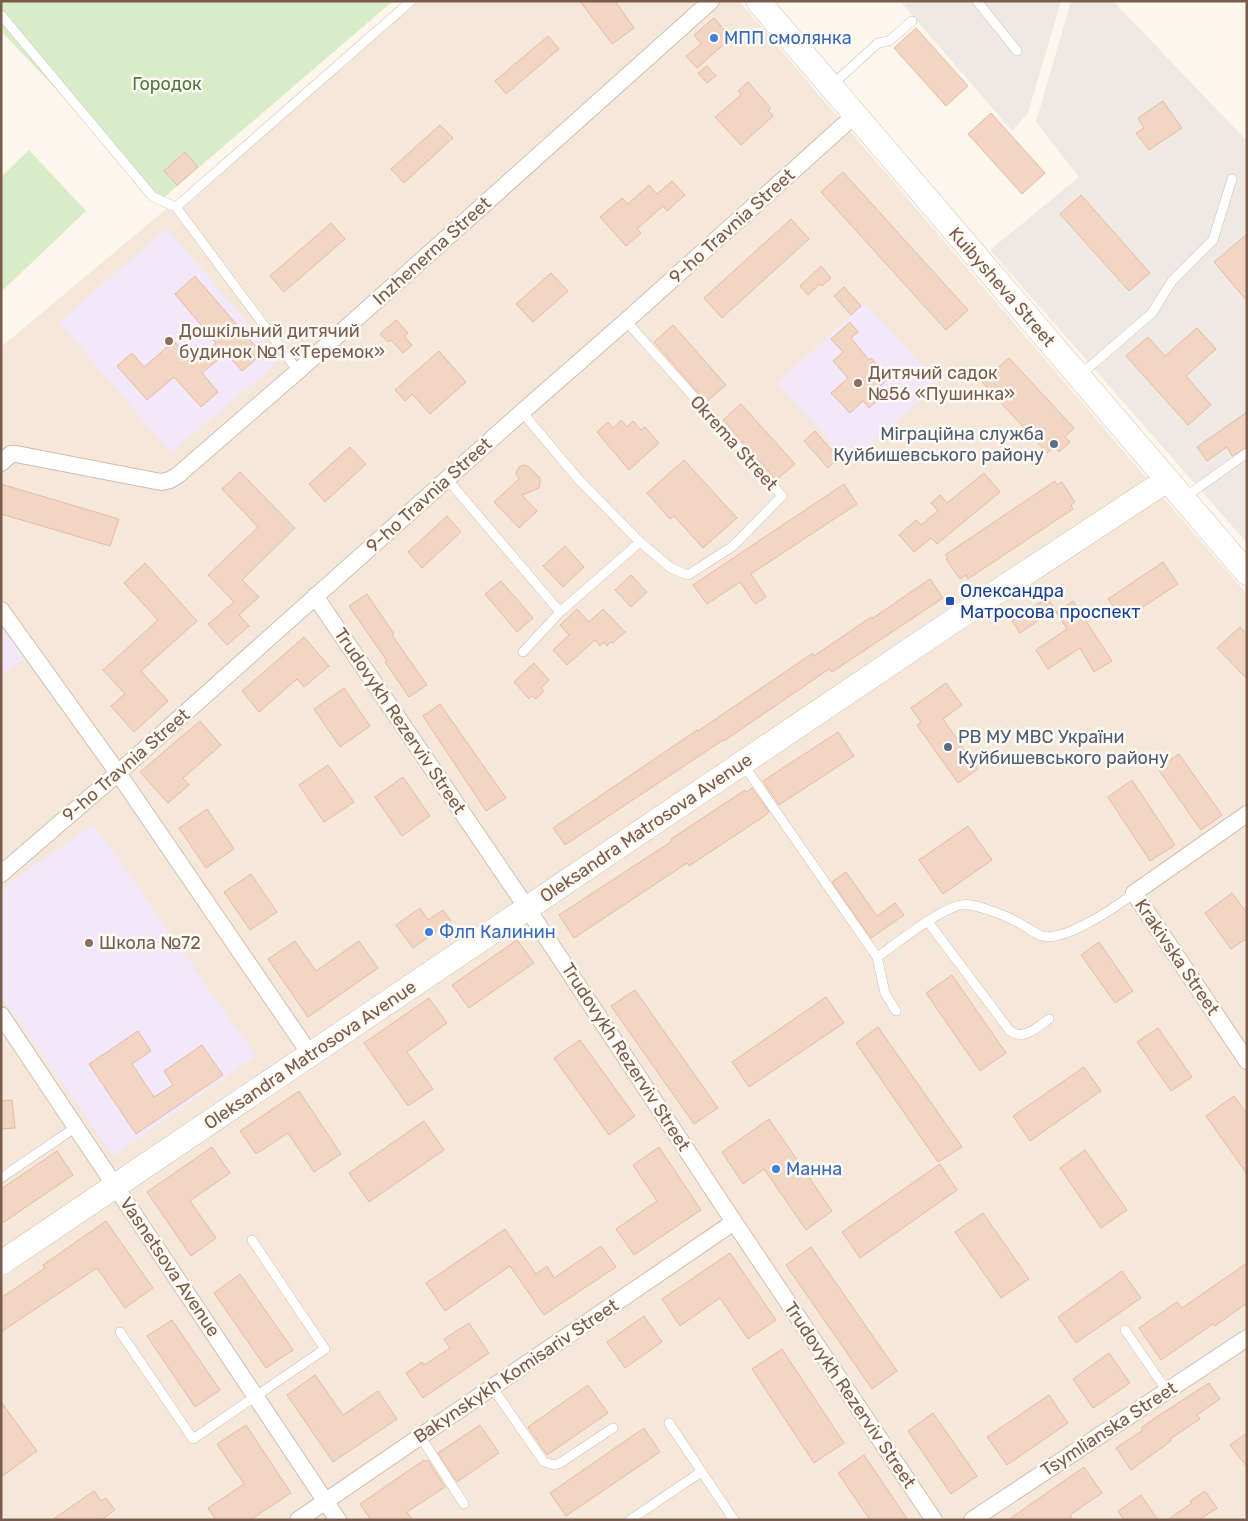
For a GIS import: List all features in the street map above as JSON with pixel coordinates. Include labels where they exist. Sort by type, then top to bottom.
[{"type":"main road","name":"Kuibysheva Street","points":[[758,1],[1247,573]]},
{"type":"main road","name":"Oleksandra Matrosova Avenue","points":[[1,1262],[969,610],[1167,480]]},
{"type":"street","name":"Inzhenerna Street","points":[[1,463],[10,454],[16,454],[161,482],[170,480],[178,475],[298,371],[710,1]]},
{"type":"street","name":"9-ho Travnia Street","points":[[1,874],[118,773],[855,116]]},
{"type":"street","name":"Trudovykh Rezerviv Street","points":[[315,596],[527,908],[734,1222],[934,1520]]},
{"type":"street","points":[[1,610],[118,773],[310,1054]]},
{"type":"street","name":"Krakivska Street","points":[[1247,814],[1134,893],[1247,1061]]},
{"type":"street","name":"Vasnetsova Avenue","points":[[1,1015],[338,1520]]},
{"type":"street","name":"Bakynskykh Komisariv Street","points":[[298,1520],[734,1222]]},
{"type":"street","name":"Tsymlianska Street","points":[[972,1520],[1247,1338]]},
{"type":"lane","points":[[176,207],[411,1]]},
{"type":"lane","points":[[977,1],[1017,51]]},
{"type":"lane","points":[[1,15],[153,197],[176,207],[298,371]]},
{"type":"lane","points":[[831,86],[878,44],[889,41],[912,20]]},
{"type":"lane","points":[[1078,376],[1152,314],[1172,281],[1213,240],[1232,178]]},
{"type":"lane","name":"Okrema Street","points":[[522,412],[579,480],[640,542],[671,568],[688,575],[733,546],[782,496],[626,321]]},
{"type":"lane","points":[[1182,498],[1247,453]]},
{"type":"lane","points":[[447,479],[560,612]]},
{"type":"lane","points":[[523,652],[560,612],[640,542]]},
{"type":"lane","points":[[742,763],[877,957],[885,993],[896,1012]]},
{"type":"lane","points":[[877,957],[928,922],[950,909],[962,905],[973,905],[1003,915],[1040,936],[1051,938],[1094,920],[1115,908],[1134,893]]},
{"type":"lane","points":[[928,922],[1010,1031],[1020,1036],[1049,1019]]},
{"type":"lane","points":[[1,1178],[76,1127]]},
{"type":"lane","points":[[120,1332],[193,1439],[325,1349],[252,1240]]},
{"type":"lane","points":[[1125,1330],[1167,1391]]},
{"type":"lane","points":[[492,1387],[544,1462],[550,1464],[560,1463],[613,1428]]},
{"type":"lane","points":[[668,1423],[734,1520]]},
{"type":"lane","points":[[420,1436],[464,1504]]},
{"type":"lane","points":[[630,1520],[701,1472]]},
{"type":"shaded area","points":[[415,1],[739,1],[1247,594],[1247,1520],[1,1520],[1,347]]},
{"type":"shaded area","points":[[900,1],[1061,1],[1028,113],[1012,131]]},
{"type":"shaded area","points":[[1071,1],[1113,1],[1247,141],[1247,543],[990,250],[1079,177],[1036,122]]},
{"type":"shaded area","name":"Дошкільний дитячий будинок №1 «Теремок»","points":[[167,229],[280,360],[171,453],[59,322]]},
{"type":"shaded area","name":"Дитячий садок №56 «Пушинка»","points":[[865,303],[938,383],[850,463],[777,383]]},
{"type":"shaded area","points":[[1,621],[27,657],[1,675]]},
{"type":"shaded area","name":"Школа №72","points":[[94,824],[256,1056],[113,1156],[1,996],[1,889]]},
{"type":"green space","name":"Городок","points":[[1,1],[393,1],[161,200],[1,31]]},
{"type":"green space","points":[[29,150],[86,211],[1,292],[1,177]]},
{"type":"building","points":[[580,1],[615,1],[634,28],[612,44]]},
{"type":"building","points":[[714,18],[731,38],[697,68],[686,56],[701,44],[694,35]]},
{"type":"building","points":[[916,28],[968,86],[946,106],[894,48]]},
{"type":"building","points":[[548,36],[559,49],[506,94],[495,81]]},
{"type":"building","points":[[707,66],[716,76],[707,83],[698,73]]},
{"type":"building","points":[[748,82],[771,108],[768,110],[773,116],[741,145],[715,117],[741,95],[738,91]]},
{"type":"building","points":[[1163,101],[1182,128],[1149,150],[1136,133],[1144,128],[1138,118]]},
{"type":"building","points":[[991,113],[1045,173],[1022,194],[968,134]]},
{"type":"building","points":[[440,125],[453,138],[404,183],[391,169]]},
{"type":"building","points":[[185,152],[198,167],[177,185],[164,171]]},
{"type":"building","points":[[843,172],[968,310],[946,330],[821,192]]},
{"type":"building","points":[[672,181],[685,195],[667,211],[663,206],[637,229],[641,233],[626,246],[600,217],[622,198],[628,204],[649,185],[657,194]]},
{"type":"building","points":[[1081,195],[1150,273],[1129,291],[1060,214]]},
{"type":"building","points":[[791,219],[809,239],[722,318],[704,298]]},
{"type":"building","points":[[331,223],[345,239],[284,292],[270,276]]},
{"type":"building","points":[[1247,234],[1247,301],[1214,262]]},
{"type":"building","points":[[821,266],[831,278],[822,286],[820,284],[808,295],[800,286]]},
{"type":"building","points":[[551,273],[568,291],[533,322],[516,304]]},
{"type":"building","points":[[195,276],[262,354],[242,371],[226,353],[202,373],[218,392],[201,407],[174,377],[147,400],[117,366],[132,353],[144,367],[174,341],[193,362],[216,343],[175,294]]},
{"type":"building","points":[[844,287],[861,306],[851,315],[834,296]]},
{"type":"building","points":[[396,320],[408,333],[404,336],[412,345],[403,353],[391,340],[388,342],[380,334]]},
{"type":"building","points":[[850,322],[858,332],[851,338],[869,360],[871,358],[889,378],[873,392],[879,399],[869,408],[863,401],[850,413],[831,393],[848,378],[833,361],[843,352],[831,339]]},
{"type":"building","points":[[673,325],[726,385],[706,402],[654,342]]},
{"type":"building","points":[[1197,328],[1216,349],[1186,376],[1211,405],[1188,425],[1126,356],[1148,337],[1165,356]]},
{"type":"building","points":[[439,351],[466,382],[430,414],[412,394],[405,401],[395,390]]},
{"type":"building","points":[[1009,358],[1074,428],[1065,437],[1070,442],[1059,452],[1054,447],[1047,453],[982,382]]},
{"type":"building","points":[[741,404],[795,464],[776,480],[723,420]]},
{"type":"building","points":[[1247,412],[1247,447],[1232,456],[1227,447],[1207,461],[1197,447]]},
{"type":"building","points":[[621,420],[627,427],[633,421],[641,430],[645,427],[659,443],[629,470],[597,432],[608,422],[613,428]]},
{"type":"building","points":[[815,431],[839,458],[828,468],[804,441]]},
{"type":"building","points":[[350,447],[366,464],[325,502],[309,484]]},
{"type":"building","points":[[684,460],[737,518],[703,548],[674,516],[670,519],[647,493]]},
{"type":"building","points":[[524,465],[529,467],[540,478],[540,483],[539,488],[522,495],[537,511],[519,528],[494,502],[519,479],[516,473],[519,467]]},
{"type":"building","points":[[240,472],[295,528],[242,580],[259,597],[239,615],[249,626],[227,645],[208,624],[234,602],[208,575],[258,527],[222,489]]},
{"type":"building","points":[[984,473],[1000,492],[937,544],[931,538],[914,552],[899,535],[916,520],[921,525],[938,511],[931,503],[940,495],[947,503]]},
{"type":"building","points":[[1055,481],[1057,485],[1062,482],[1075,502],[1071,505],[1073,509],[968,579],[966,575],[960,579],[945,555]]},
{"type":"building","points":[[1,484],[119,519],[110,546],[1,514]]},
{"type":"building","points":[[844,484],[857,504],[751,574],[766,597],[755,604],[740,582],[707,604],[693,585]]},
{"type":"building","points":[[447,516],[461,532],[422,568],[408,552]]},
{"type":"building","points":[[565,546],[584,567],[563,587],[543,566]]},
{"type":"building","points":[[1163,562],[1178,584],[1123,620],[1108,599]]},
{"type":"building","points":[[145,563],[197,621],[141,671],[168,701],[134,732],[111,706],[125,694],[103,670],[158,620],[124,583]]},
{"type":"building","points":[[631,575],[647,592],[631,607],[615,590]]},
{"type":"building","points":[[930,579],[943,598],[832,672],[829,669],[724,741],[565,845],[553,828],[813,653],[814,656]]},
{"type":"building","points":[[501,581],[533,618],[517,632],[485,594]]},
{"type":"building","points":[[367,594],[394,634],[392,635],[427,685],[409,697],[349,606]]},
{"type":"building","points":[[1047,598],[1055,609],[1020,633],[1012,621]]},
{"type":"building","points":[[1073,601],[1112,661],[1094,672],[1080,648],[1048,669],[1036,650],[1067,629],[1056,612]]},
{"type":"building","points":[[577,609],[589,622],[603,609],[625,632],[607,646],[604,642],[600,646],[595,640],[567,665],[553,650],[569,635],[560,625]]},
{"type":"building","points":[[1240,627],[1247,635],[1247,679],[1217,648]]},
{"type":"building","points":[[304,637],[329,666],[304,687],[297,679],[259,712],[242,691]]},
{"type":"building","points":[[534,663],[549,680],[541,688],[544,691],[536,699],[532,696],[529,699],[514,682]]},
{"type":"building","name":"РВ МУ МВС України Куйбишевського району","points":[[946,683],[962,705],[943,719],[978,769],[958,783],[917,725],[921,722],[911,708]]},
{"type":"building","points":[[344,688],[370,726],[340,747],[314,709]]},
{"type":"building","points":[[440,704],[506,798],[486,811],[423,716]]},
{"type":"building","points":[[200,721],[221,745],[183,778],[189,785],[168,803],[140,772]]},
{"type":"building","points":[[838,732],[854,756],[779,805],[763,781]]},
{"type":"building","points":[[1179,754],[1222,815],[1201,830],[1158,769]]},
{"type":"building","points":[[328,765],[354,802],[324,822],[299,785]]},
{"type":"building","points":[[403,777],[430,816],[402,836],[375,797]]},
{"type":"building","points":[[1132,780],[1175,845],[1150,861],[1108,797]]},
{"type":"building","points":[[752,788],[769,812],[689,866],[687,863],[574,938],[559,915],[672,841],[671,839],[745,790],[746,792]]},
{"type":"building","points":[[207,809],[234,849],[206,868],[179,828]]},
{"type":"building","points":[[968,826],[992,860],[943,894],[919,860]]},
{"type":"building","points":[[846,872],[877,916],[895,903],[904,915],[871,938],[832,882]]},
{"type":"building","points":[[251,874],[277,912],[250,930],[224,892]]},
{"type":"building","points":[[1232,893],[1247,913],[1247,938],[1231,949],[1205,913]]},
{"type":"building","points":[[420,908],[428,920],[443,910],[451,921],[413,948],[396,925]]},
{"type":"building","points":[[517,940],[534,963],[469,1008],[452,985]]},
{"type":"building","points":[[295,941],[316,971],[359,941],[378,968],[308,1017],[268,959]]},
{"type":"building","points":[[1099,942],[1133,991],[1115,1003],[1081,955]]},
{"type":"building","points":[[952,975],[1006,1053],[980,1071],[926,993]]},
{"type":"building","points":[[635,990],[718,1108],[694,1124],[611,1006]]},
{"type":"building","points":[[826,997],[844,1023],[749,1087],[732,1062]]},
{"type":"building","points":[[429,998],[447,1023],[407,1052],[433,1089],[408,1106],[364,1043]]},
{"type":"building","points":[[878,1027],[962,1147],[938,1162],[856,1043]]},
{"type":"building","points":[[1158,1028],[1192,1077],[1171,1091],[1137,1042]]},
{"type":"building","points":[[138,1031],[151,1051],[132,1064],[154,1097],[173,1085],[164,1071],[202,1045],[223,1075],[136,1134],[89,1064]]},
{"type":"building","points":[[580,1040],[635,1116],[609,1135],[554,1058]]},
{"type":"building","points":[[1084,1067],[1101,1091],[1030,1141],[1013,1116]]},
{"type":"building","points":[[299,1091],[341,1154],[314,1172],[288,1133],[256,1154],[240,1131]]},
{"type":"building","points":[[1234,1096],[1247,1114],[1247,1174],[1206,1116]]},
{"type":"building","points":[[12,1100],[15,1128],[1,1129],[1,1101]]},
{"type":"building","points":[[769,1119],[832,1211],[806,1230],[764,1169],[743,1184],[722,1152]]},
{"type":"building","points":[[424,1121],[444,1150],[369,1202],[349,1173]]},
{"type":"building","points":[[212,1147],[230,1173],[190,1201],[216,1238],[191,1256],[147,1192]]},
{"type":"building","points":[[659,1147],[701,1210],[634,1255],[616,1229],[657,1201],[633,1165]]},
{"type":"building","points":[[1085,1150],[1127,1210],[1101,1228],[1060,1168]]},
{"type":"building","points":[[57,1151],[73,1175],[1,1224],[1,1189]]},
{"type":"building","points":[[940,1164],[957,1190],[860,1258],[842,1232]]},
{"type":"building","points":[[983,1213],[1029,1279],[1001,1298],[955,1232]]},
{"type":"building","points":[[106,1221],[153,1288],[125,1308],[97,1268],[1,1332],[1,1298],[45,1268],[43,1265]]},
{"type":"building","points":[[505,1229],[536,1274],[547,1266],[554,1278],[601,1246],[616,1267],[544,1315],[510,1266],[445,1311],[426,1283]]},
{"type":"building","points":[[811,1247],[897,1371],[872,1389],[786,1265]]},
{"type":"building","points":[[730,1253],[776,1320],[748,1339],[720,1298],[680,1326],[662,1299]]},
{"type":"building","points":[[1247,1263],[1247,1303],[1161,1360],[1139,1328],[1177,1302],[1182,1308]]},
{"type":"building","points":[[1122,1271],[1141,1298],[1076,1343],[1058,1317]]},
{"type":"building","points":[[240,1274],[293,1350],[266,1368],[214,1293]]},
{"type":"building","points":[[644,1316],[662,1342],[625,1368],[607,1342]]},
{"type":"building","points":[[172,1320],[220,1390],[195,1407],[147,1336]]},
{"type":"building","points":[[469,1323],[489,1353],[423,1398],[406,1373],[422,1362],[424,1365],[450,1348],[444,1339]]},
{"type":"building","points":[[782,1349],[844,1443],[814,1463],[752,1369]]},
{"type":"building","points":[[1109,1353],[1130,1383],[1093,1408],[1073,1379]]},
{"type":"building","points":[[315,1375],[343,1415],[378,1391],[397,1419],[333,1462],[287,1395]]},
{"type":"building","points":[[1209,1383],[1220,1399],[1197,1415],[1200,1419],[1170,1439],[1171,1441],[1131,1470],[1116,1448],[1143,1430],[1141,1428],[1155,1418]]},
{"type":"building","points":[[588,1385],[608,1413],[547,1455],[528,1427]]},
{"type":"building","points":[[1049,1395],[1068,1423],[1007,1465],[987,1437]]},
{"type":"building","points":[[1,1402],[37,1451],[1,1477]]},
{"type":"building","points":[[933,1413],[977,1476],[951,1494],[908,1431]]},
{"type":"building","points":[[246,1425],[291,1493],[250,1520],[216,1520],[208,1508],[244,1484],[217,1444]]},
{"type":"building","points":[[480,1425],[499,1453],[457,1482],[438,1453]]},
{"type":"building","points":[[644,1428],[660,1452],[566,1516],[550,1493]]},
{"type":"building","points":[[1247,1433],[1247,1467],[1230,1445]]},
{"type":"building","points":[[864,1455],[908,1520],[870,1520],[838,1473]]},
{"type":"building","points":[[424,1460],[425,1462],[428,1460],[445,1487],[407,1512],[412,1520],[371,1520],[360,1504]]},
{"type":"building","points":[[1084,1467],[1102,1493],[1070,1515],[1073,1520],[1008,1520]]},
{"type":"building","points":[[94,1491],[101,1501],[106,1498],[115,1510],[101,1520],[52,1520]]},
{"type":"building","points":[[1205,1491],[1217,1508],[1199,1520],[1167,1520],[1192,1503],[1190,1501]]},
{"type":"building","points":[[1141,1495],[1158,1520],[1124,1520],[1118,1511]]},
{"type":"place","name":"МПП смолянка","points":[[714,38]]},
{"type":"place","name":"Дошкільний дитячий будинок №1 «Теремок»","points":[[169,341]]},
{"type":"place","name":"Дитячий садок №56 «Пушинка»","points":[[858,383]]},
{"type":"place","name":"Міграційна служба Куйбишевського району","points":[[1054,444]]},
{"type":"place","name":"Олександра Матросова проспект","points":[[950,601]]},
{"type":"place","name":"РВ МУ МВС України Куйбишевського району","points":[[948,747]]},
{"type":"place","name":"Флп Калинин","points":[[429,932]]},
{"type":"place","name":"Школа №72","points":[[89,943]]},
{"type":"place","name":"Манна","points":[[776,1169]]}]
